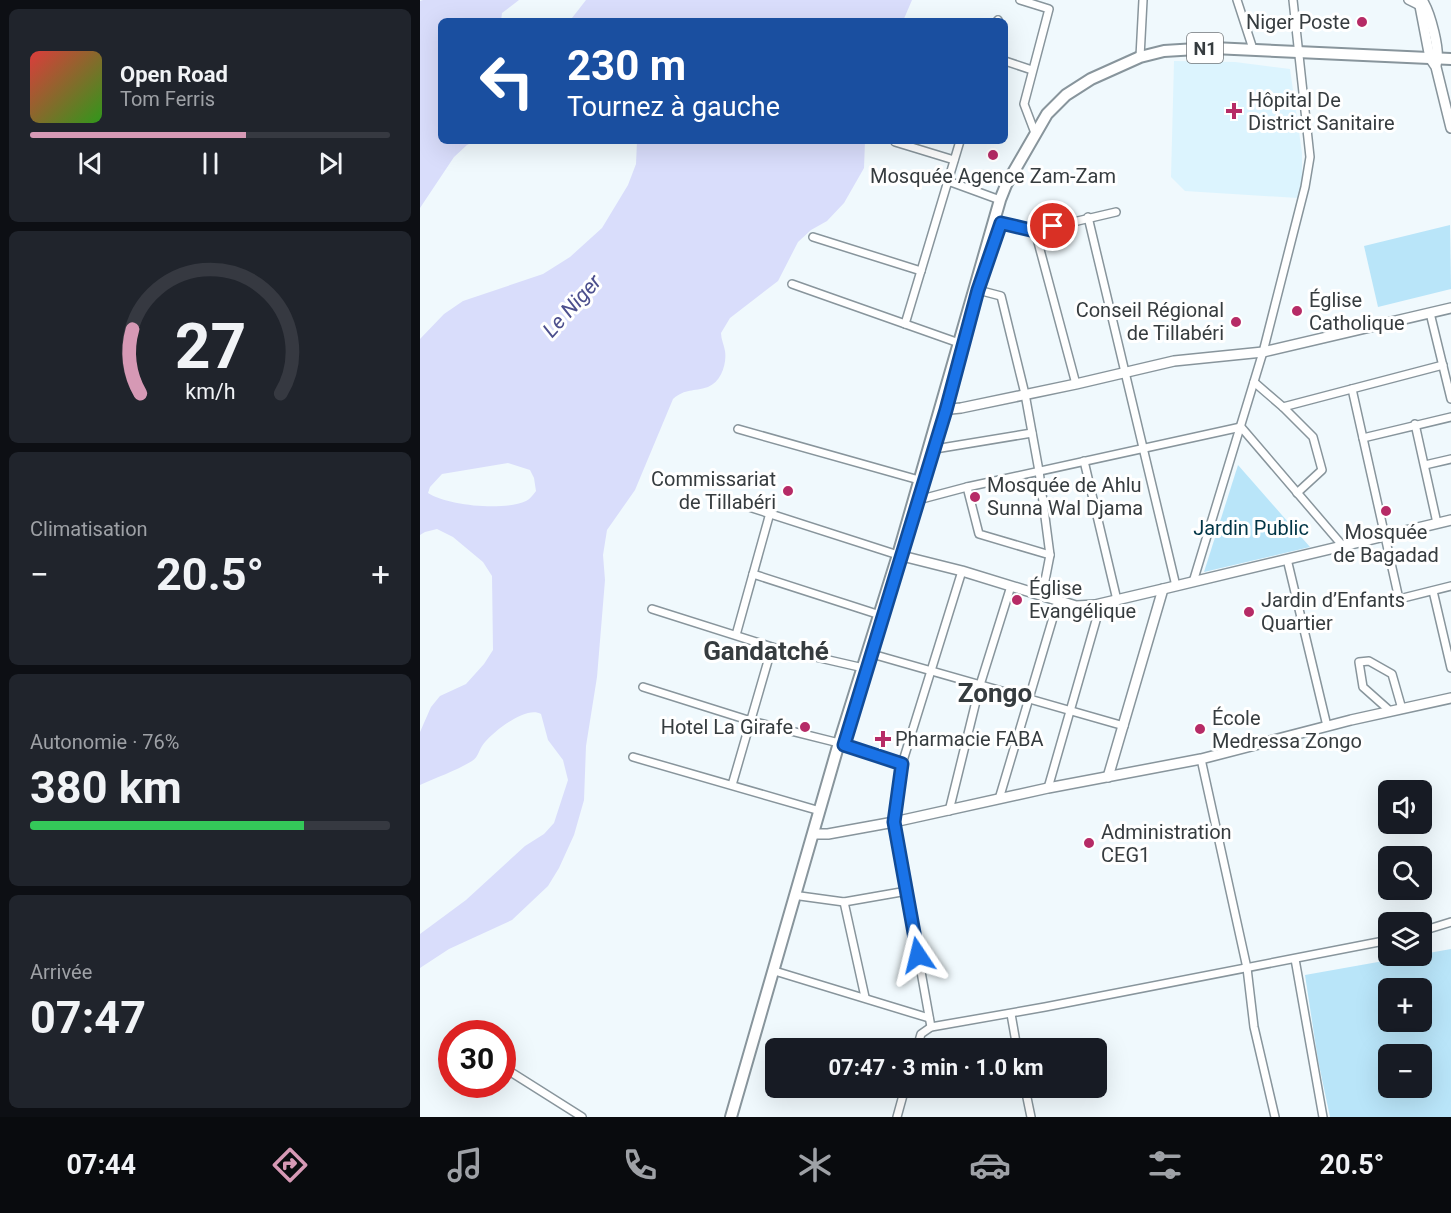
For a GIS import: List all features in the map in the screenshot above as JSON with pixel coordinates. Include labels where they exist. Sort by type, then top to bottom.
[{"type":"main road","name":"N1","points":[[943,410],[959,344],[1006,184],[1047,114],[1066,95],[1090,78],[1140,57],[1180,50],[1213,48],[1435,61],[1451,59]]},
{"type":"main road","name":"N1","points":[[733,1117],[800,896],[820,811],[918,500],[978,290],[1012,188],[1013,175]]},
{"type":"main road","name":"N1","points":[[866,669],[900,556],[919,480],[931,450]]},
{"type":"main road","name":"N1","points":[[733,1117],[842,744]]},
{"type":"street","points":[[1020,0],[1049,9],[1024,104],[1035,133]]},
{"type":"street","points":[[1140,57],[1143,0]]},
{"type":"street","points":[[1237,0],[1253,49]]},
{"type":"street","points":[[1193,582],[1263,352],[1305,187],[1310,157],[1293,0]]},
{"type":"street","points":[[1408,0],[1422,3],[1451,128]]},
{"type":"street","points":[[1008,62],[1032,70]]},
{"type":"street","points":[[902,144],[954,160]]},
{"type":"street","points":[[905,324],[959,144]]},
{"type":"street","points":[[948,181],[1000,200]]},
{"type":"street","points":[[1001,223],[1035,231],[1116,212]]},
{"type":"street","points":[[1088,217],[1176,586]]},
{"type":"street","points":[[1035,231],[1076,384]]},
{"type":"street","points":[[813,237],[921,271]]},
{"type":"street","points":[[792,284],[959,344]]},
{"type":"street","points":[[978,290],[1001,296],[1025,394],[1039,471],[1050,555],[1042,596]]},
{"type":"street","points":[[943,410],[1076,384],[1174,361],[1263,352],[1451,308]]},
{"type":"street","points":[[1430,313],[1451,399]]},
{"type":"street","points":[[1283,407],[1443,365]]},
{"type":"street","points":[[1254,382],[1313,437],[1322,470],[1297,493]]},
{"type":"street","points":[[1352,389],[1399,599],[1451,586]]},
{"type":"street","points":[[1363,438],[1451,417]]},
{"type":"street","points":[[1415,424],[1437,524]]},
{"type":"street","points":[[918,500],[1143,447],[1240,427]]},
{"type":"street","points":[[1240,427],[1342,545]]},
{"type":"street","points":[[738,429],[919,480]]},
{"type":"street","points":[[931,450],[1032,433]]},
{"type":"street","points":[[1425,465],[1451,459]]},
{"type":"street","points":[[1084,461],[1117,600]]},
{"type":"street","points":[[967,487],[979,534],[1050,555]]},
{"type":"street","points":[[721,498],[900,556],[962,571],[1076,606],[1117,600],[1451,520]]},
{"type":"street","points":[[735,635],[770,513]]},
{"type":"street","points":[[1287,559],[1327,726]]},
{"type":"street","points":[[931,1027],[894,822],[902,764],[962,571]]},
{"type":"street","points":[[753,574],[880,615]]},
{"type":"street","points":[[949,811],[980,684],[1011,586]]},
{"type":"street","points":[[1108,777],[1163,589]]},
{"type":"street","points":[[1432,591],[1447,635],[1451,668]]},
{"type":"street","points":[[999,799],[1058,601]]},
{"type":"street","points":[[1048,788],[1101,603]]},
{"type":"street","points":[[652,609],[772,647],[866,669]]},
{"type":"street","points":[[732,785],[772,647]]},
{"type":"street","points":[[872,654],[1124,726]]},
{"type":"street","points":[[1390,711],[1363,687],[1359,662],[1369,661],[1392,674],[1402,709]]},
{"type":"street","points":[[643,687],[751,721],[842,744],[902,764]]},
{"type":"street","points":[[816,834],[894,822],[1048,788],[1201,759],[1327,726],[1451,698]]},
{"type":"street","points":[[633,757],[820,811]]},
{"type":"street","points":[[1201,759],[1247,968],[1254,1027],[1275,1117]]},
{"type":"street","points":[[800,896],[844,902],[907,891]]},
{"type":"street","points":[[844,902],[865,997]]},
{"type":"street","points":[[1432,928],[1451,922]]},
{"type":"street","points":[[920,1038],[921,1034],[931,1027],[1011,1014],[1378,942]]},
{"type":"street","points":[[1295,959],[1323,1117]]},
{"type":"street","points":[[778,972],[929,1018]]},
{"type":"street","points":[[1011,1014],[1015,1038]]},
{"type":"street","points":[[516,1075],[581,1117]]},
{"type":"street","points":[[897,1117],[902,1098]]},
{"type":"street","points":[[1027,1098],[1031,1117]]},
{"type":"shaded area","name":"Hôpital De District Sanitaire","points":[[1174,61],[1235,62],[1290,69],[1302,153],[1302,181],[1298,198],[1185,191],[1171,177]]},
{"type":"green space","points":[[1450,225],[1451,289],[1378,307],[1364,246]]},
{"type":"green space","name":"Jardin Public","points":[[1238,465],[1310,547],[1204,572]]},
{"type":"green space","points":[[1451,949],[1451,1117],[1330,1117],[1318,1060],[1305,975],[1378,962],[1378,966],[1432,966],[1432,952]]},
{"type":"water","points":[[519,0],[502,13],[501,18],[438,18],[438,144],[469,144],[454,157],[420,208],[420,1]]},
{"type":"water","points":[[586,0],[912,0],[904,18],[572,18]]},
{"type":"water","name":"Le Niger","points":[[637,144],[865,144],[864,168],[844,203],[827,221],[811,230],[798,242],[778,281],[730,318],[721,333],[725,356],[720,377],[713,385],[686,392],[673,399],[635,490],[607,530],[603,555],[605,580],[597,677],[586,746],[584,800],[574,835],[559,868],[548,886],[512,920],[449,949],[420,968],[420,934],[466,900],[525,846],[544,834],[554,823],[568,780],[563,760],[548,740],[541,714],[535,712],[520,716],[503,726],[485,742],[472,761],[420,785],[420,732],[431,707],[440,696],[466,684],[493,650],[492,576],[483,562],[453,537],[437,529],[420,535],[420,339],[444,314],[463,301],[543,274],[570,257],[602,228],[628,185],[636,164]],"holes":[[[508,463],[530,470],[536,491],[531,497],[516,504],[504,506],[462,504],[428,493],[430,487],[442,474]]]},
{"type":"place","name":"Niger Poste","points":[[1362,22]]},
{"type":"place","name":"Hôpital De District Sanitaire","points":[[1234,111]]},
{"type":"place","name":"Mosquée Agence Zam-Zam","points":[[993,155]]},
{"type":"place","name":"Église Catholique","points":[[1297,311]]},
{"type":"place","name":"Conseil Régional de Tillabéri","points":[[1236,322]]},
{"type":"place","name":"Commissariat de Tillabéri","points":[[788,491]]},
{"type":"place","name":"Mosquée de Ahlu Sunna Wal Djama","points":[[975,497]]},
{"type":"place","name":"Mosquée de Bagadad","points":[[1386,511]]},
{"type":"place","name":"Église Evangélique","points":[[1017,600]]},
{"type":"place","name":"Jardin d’Enfants Quartier","points":[[1249,612]]},
{"type":"place","name":"Hotel La Girafe","points":[[805,727]]},
{"type":"place","name":"École Medressa Zongo","points":[[1200,729]]},
{"type":"place","name":"Pharmacie FABA","points":[[883,739]]},
{"type":"place","name":"Administration CEG1","points":[[1089,843]]},
{"type":"district","name":"Gandatché","points":[[766,651]]},
{"type":"district","name":"Zongo","points":[[995,693]]},
{"type":"route","points":[[918,955],[894,822],[902,764],[844,745],[946,410],[978,290],[1001,223],[1035,231],[1053,226]]}]
